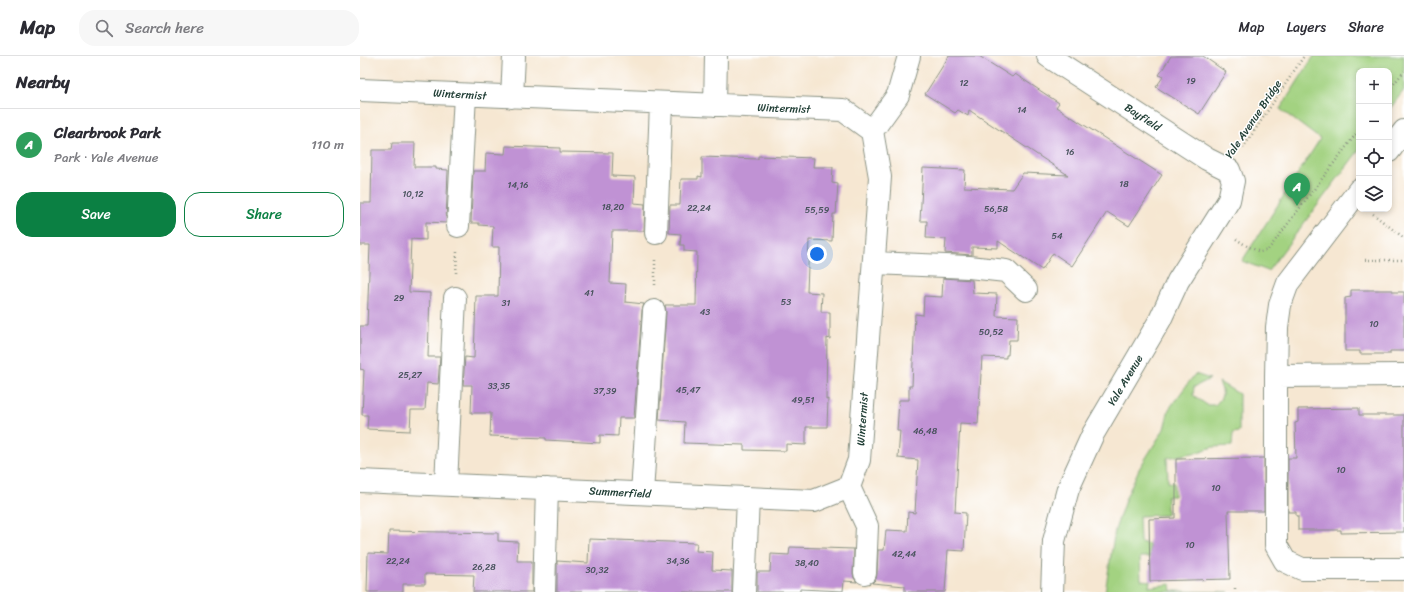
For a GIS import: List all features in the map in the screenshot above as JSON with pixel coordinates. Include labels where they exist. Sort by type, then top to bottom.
[{"type":"street","points":[[512,97],[514,56]]},
{"type":"street","points":[[715,105],[716,56]]},
{"type":"street","points":[[872,131],[898,95],[909,56]]},
{"type":"street","name":"Bayfield","points":[[1048,56],[1070,62],[1231,176]]},
{"type":"street","name":"Wintermist","points":[[360,90],[843,110],[872,131],[880,178],[859,460],[849,487]]},
{"type":"street","points":[[458,226],[465,95]]},
{"type":"street","points":[[656,233],[661,103]]},
{"type":"street","points":[[1392,147],[1404,131]]},
{"type":"street","name":"Yale Avenue","points":[[1052,592],[1054,541],[1068,489],[1093,434],[1160,320],[1178,280],[1228,200],[1231,176]]},
{"type":"street","points":[[1356,194],[1288,283],[1280,306],[1277,327],[1276,376],[1276,545],[1285,561],[1302,569],[1404,569]]},
{"type":"street","points":[[874,263],[969,267],[1006,272],[1026,290]]},
{"type":"street","points":[[446,484],[455,298]]},
{"type":"street","points":[[642,493],[654,311]]},
{"type":"street","points":[[1276,376],[1404,375]]},
{"type":"street","name":"Summerfield","points":[[360,481],[814,501],[849,487]]},
{"type":"street","points":[[849,487],[867,526],[865,573]]},
{"type":"street","points":[[544,592],[547,489]]},
{"type":"street","points":[[744,592],[748,498]]},
{"type":"path","name":"Yale Avenue Bridge","points":[[1231,176],[1304,56]]},
{"type":"path","points":[[1392,86],[1404,71]]},
{"type":"path","points":[[1214,224],[1247,246],[1260,252],[1268,250],[1356,134]]},
{"type":"path","points":[[1371,213],[1404,238]]},
{"type":"path","points":[[455,298],[458,226]]},
{"type":"path","points":[[654,311],[656,233]]},
{"type":"path","points":[[1365,260],[1404,260]]},
{"type":"green space","points":[[1314,56],[1404,56],[1404,90],[1392,106],[1392,68],[1356,68],[1356,154],[1268,271],[1242,261],[1320,139],[1280,109]]},
{"type":"green space","points":[[1195,374],[1210,379],[1194,387],[1193,395],[1207,405],[1215,405],[1222,397],[1222,389],[1219,382],[1239,394],[1239,432],[1233,433],[1232,446],[1213,447],[1198,452],[1167,458],[1168,482],[1174,483],[1174,496],[1167,496],[1167,515],[1139,516],[1140,542],[1149,544],[1151,557],[1140,557],[1141,580],[1150,581],[1149,587],[1171,584],[1172,591],[1229,592],[1105,592],[1115,530],[1125,500],[1139,469],[1164,429],[1169,409]]},
{"type":"building","points":[[949,56],[979,56],[1012,77],[1015,74],[1059,103],[1056,107],[1162,175],[1129,226],[1107,212],[1072,266],[1053,253],[1042,270],[998,241],[998,248],[972,247],[972,255],[945,253],[946,239],[926,238],[927,221],[920,221],[923,168],[965,170],[964,187],[1012,189],[1023,173],[1068,175],[969,110],[968,116],[958,110],[955,113],[925,94]]},
{"type":"building","points":[[1171,56],[1203,56],[1226,72],[1199,114],[1156,87],[1163,77],[1159,75]]},
{"type":"building","points":[[392,143],[415,143],[414,167],[436,167],[436,169],[448,170],[446,223],[426,222],[426,240],[411,239],[409,292],[430,293],[428,357],[440,357],[438,384],[427,383],[425,410],[411,410],[410,431],[367,429],[368,415],[362,415],[364,370],[360,369],[360,326],[367,326],[370,245],[360,245],[360,203],[371,203],[372,150],[391,150]]},
{"type":"building","points":[[506,146],[560,148],[560,152],[613,153],[612,176],[635,177],[634,203],[645,204],[644,231],[612,231],[610,283],[626,284],[625,302],[644,304],[642,310],[634,418],[619,418],[618,436],[600,435],[600,443],[546,440],[546,438],[490,436],[491,413],[471,413],[472,385],[463,385],[465,357],[474,358],[476,296],[498,296],[499,247],[492,247],[493,226],[471,223],[473,171],[485,171],[486,153],[505,154]]},
{"type":"building","points":[[758,156],[814,158],[813,167],[833,167],[832,183],[838,184],[836,214],[833,214],[832,241],[809,240],[807,292],[822,293],[821,312],[830,312],[830,339],[827,338],[827,427],[806,427],[806,445],[786,444],[786,451],[744,450],[744,445],[684,443],[685,422],[659,420],[666,312],[665,305],[696,305],[697,252],[684,251],[684,245],[680,245],[681,234],[669,233],[670,205],[680,205],[681,179],[698,179],[698,176],[702,177],[702,157],[758,159]]},
{"type":"building","points":[[943,278],[972,280],[973,293],[997,294],[996,316],[1018,317],[1017,340],[1009,340],[1008,355],[1006,355],[1006,358],[982,357],[978,424],[960,423],[955,512],[966,513],[964,551],[948,550],[945,592],[905,592],[905,586],[872,583],[876,579],[877,574],[878,550],[884,550],[886,530],[907,531],[908,512],[915,513],[918,460],[898,458],[900,431],[897,431],[899,400],[909,400],[909,386],[912,386],[915,314],[923,315],[924,296],[942,297]]},
{"type":"building","points":[[1351,290],[1393,290],[1393,292],[1404,292],[1404,351],[1390,351],[1390,354],[1360,354],[1360,351],[1345,351],[1345,298],[1351,297]]},
{"type":"building","points":[[1359,408],[1359,415],[1404,415],[1404,532],[1341,533],[1341,530],[1298,530],[1298,516],[1296,516],[1296,512],[1288,512],[1288,458],[1296,458],[1295,423],[1298,422],[1298,409]]},
{"type":"building","points":[[1264,458],[1264,511],[1228,511],[1230,579],[1150,581],[1149,519],[1175,518],[1176,459]]},
{"type":"building","points":[[389,531],[498,533],[498,541],[518,542],[517,561],[532,561],[532,592],[473,592],[474,575],[425,574],[425,584],[403,584],[403,592],[367,592],[368,553],[388,554]]},
{"type":"building","points":[[589,539],[697,543],[696,551],[713,552],[712,570],[732,571],[732,592],[557,592],[557,561],[588,563]]},
{"type":"building","points":[[790,547],[854,549],[853,573],[857,582],[844,581],[843,591],[800,589],[800,592],[757,592],[757,572],[770,572],[771,554],[789,555]]},
{"type":"place","name":"Clearbrook Park","points":[[1297,206]]}]
